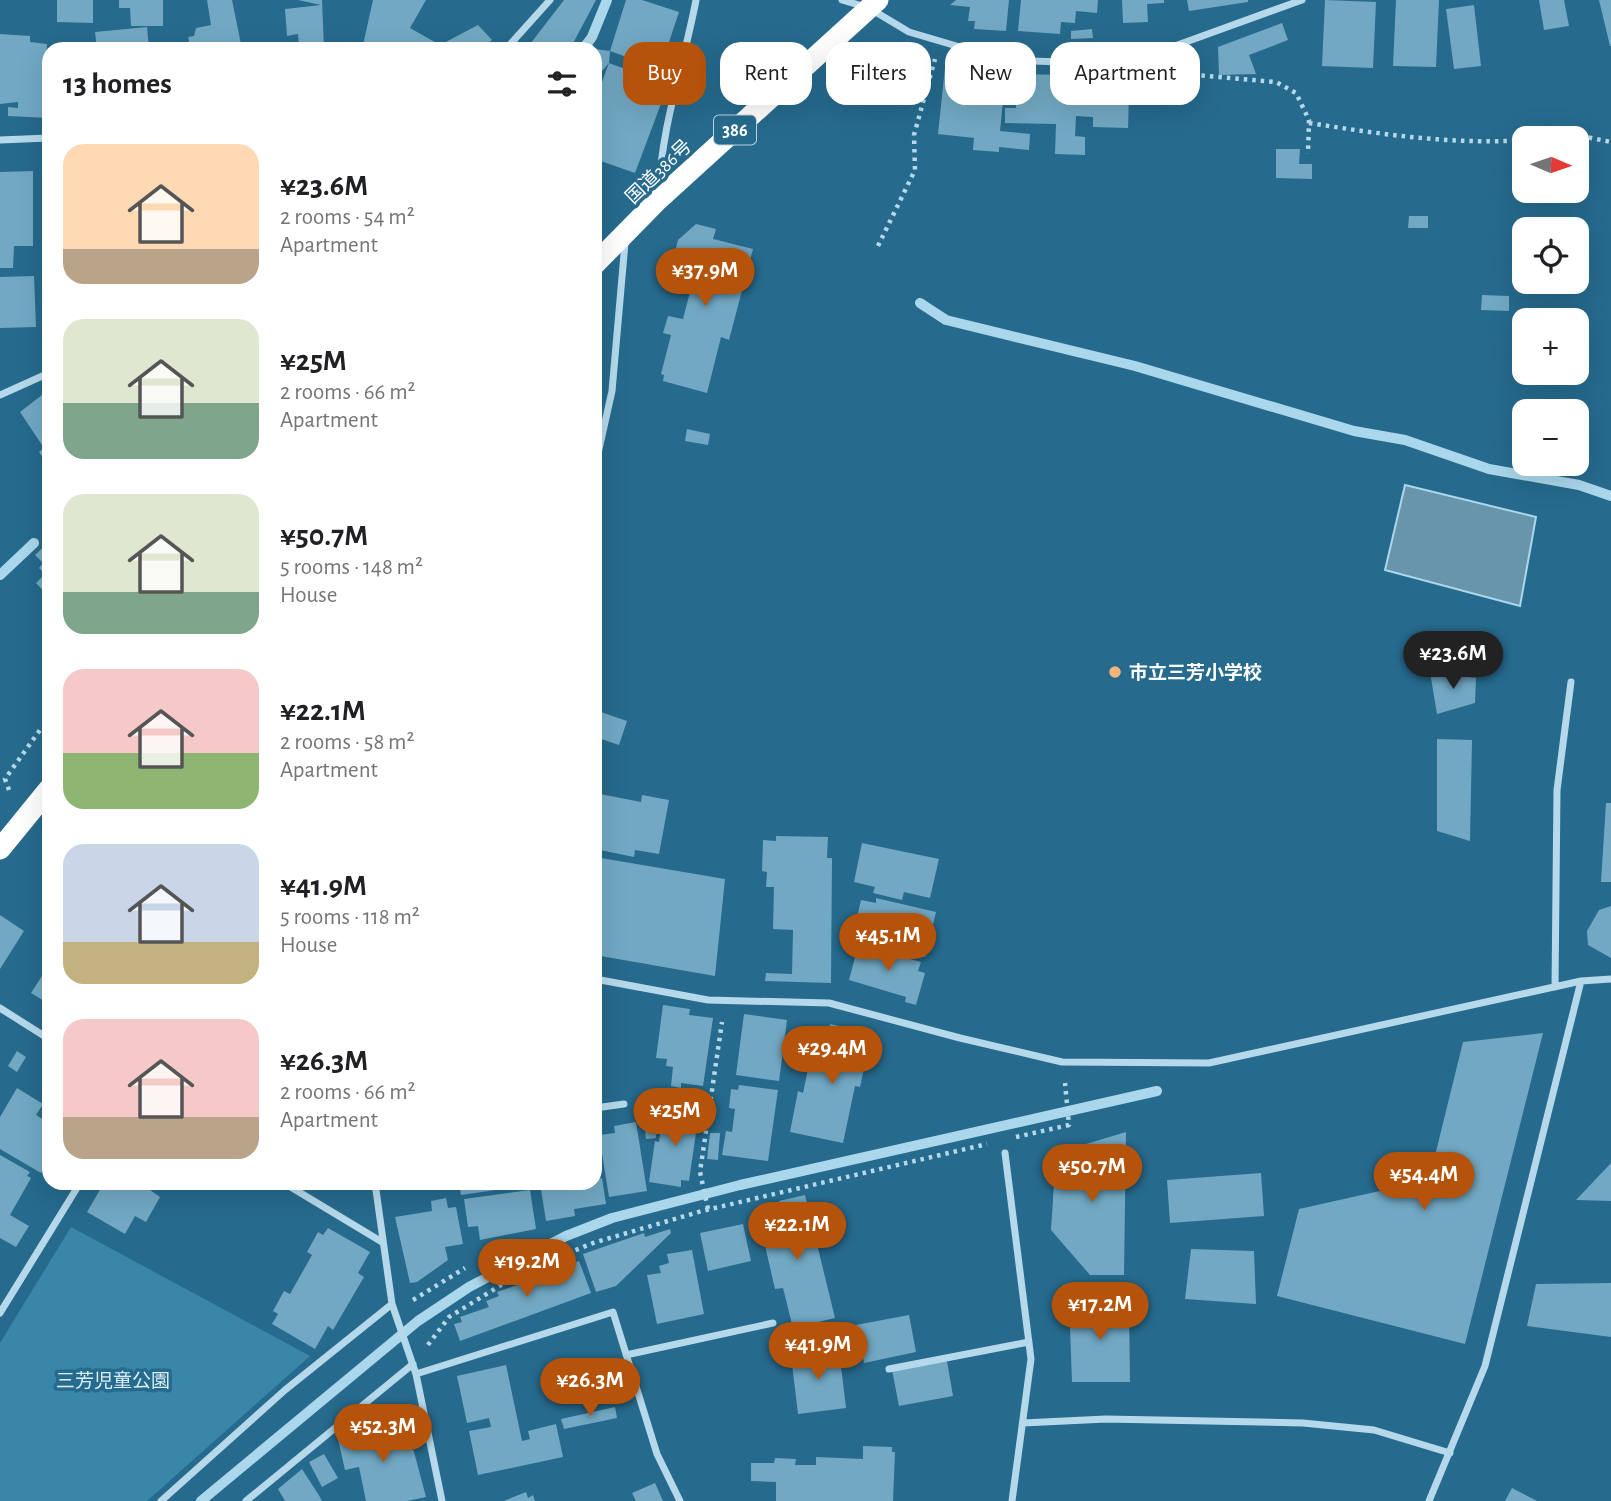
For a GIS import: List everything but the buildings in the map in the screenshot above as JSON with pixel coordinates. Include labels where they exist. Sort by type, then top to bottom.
[{"type":"highway","name":"国道386号","points":[[602,257],[658,200],[874,4]]},
{"type":"highway","points":[[0,849],[42,798]]},
{"type":"street","points":[[512,42],[550,0]]},
{"type":"street","points":[[658,200],[663,136],[687,48],[696,0]]},
{"type":"street","points":[[842,0],[874,4],[909,32],[940,42],[1003,60],[1050,62]]},
{"type":"street","points":[[1183,42],[1302,0]]},
{"type":"street","points":[[0,140],[42,138]]},
{"type":"street","points":[[602,436],[612,391],[625,235]]},
{"type":"street","points":[[0,395],[42,376]]},
{"type":"street","points":[[1555,987],[1557,790],[1571,682]]},
{"type":"street","points":[[602,980],[708,1000],[829,1003],[1062,1062],[1209,1063],[1581,981],[1611,979]]},
{"type":"street","points":[[1429,1501],[1485,1366],[1581,981]]},
{"type":"street","points":[[0,1008],[42,1035]]},
{"type":"street","points":[[602,1107],[624,1104]]},
{"type":"street","points":[[1005,1153],[1031,1359],[1012,1501]]},
{"type":"street","points":[[0,1313],[76,1190]]},
{"type":"street","points":[[296,1190],[382,1242]]},
{"type":"street","points":[[376,1190],[392,1304],[416,1374],[442,1501]]},
{"type":"street","points":[[161,1501],[285,1390],[392,1304]]},
{"type":"street","points":[[416,1374],[612,1311],[657,1454],[680,1501]]},
{"type":"street","points":[[626,1355],[773,1323]]},
{"type":"street","points":[[889,1369],[1029,1342]]},
{"type":"street","points":[[246,1501],[413,1364]]},
{"type":"street","points":[[1023,1423],[1106,1419],[1303,1423],[1374,1430],[1450,1452]]},
{"type":"path","points":[[878,246],[915,170],[914,135],[940,42]]},
{"type":"path","points":[[1200,75],[1276,82],[1296,93],[1309,123],[1308,154]]},
{"type":"path","points":[[1309,123],[1387,135],[1493,143],[1512,141]]},
{"type":"path","points":[[1589,138],[1611,142]]},
{"type":"path","points":[[9,790],[5,779],[40,730],[42,732]]},
{"type":"path","points":[[708,1209],[700,1172],[725,1000]]},
{"type":"path","points":[[1002,1140],[1069,1125],[1064,1094]]},
{"type":"path","points":[[413,1364],[449,1317],[524,1270],[593,1243],[708,1209],[989,1144]]},
{"type":"path","points":[[392,1304],[418,1299],[465,1268]]},
{"type":"green space","name":"三芳児童公園","points":[[71,1227],[310,1356],[147,1501],[0,1501],[0,1343]]},
{"type":"shaded area","points":[[1405,485],[1536,517],[1520,606],[1385,570]]},
{"type":"waterway","points":[[588,42],[607,0]]},
{"type":"waterway","points":[[920,303],[946,320],[1135,366],[1354,431],[1405,440],[1489,469],[1579,485],[1611,496]]},
{"type":"waterway","points":[[0,575],[34,543]]},
{"type":"waterway","points":[[201,1501],[418,1321],[469,1287],[566,1236],[612,1218],[740,1185],[1157,1091]]},
{"type":"place","name":"市立三芳小学校","points":[[1115,672]]}]
